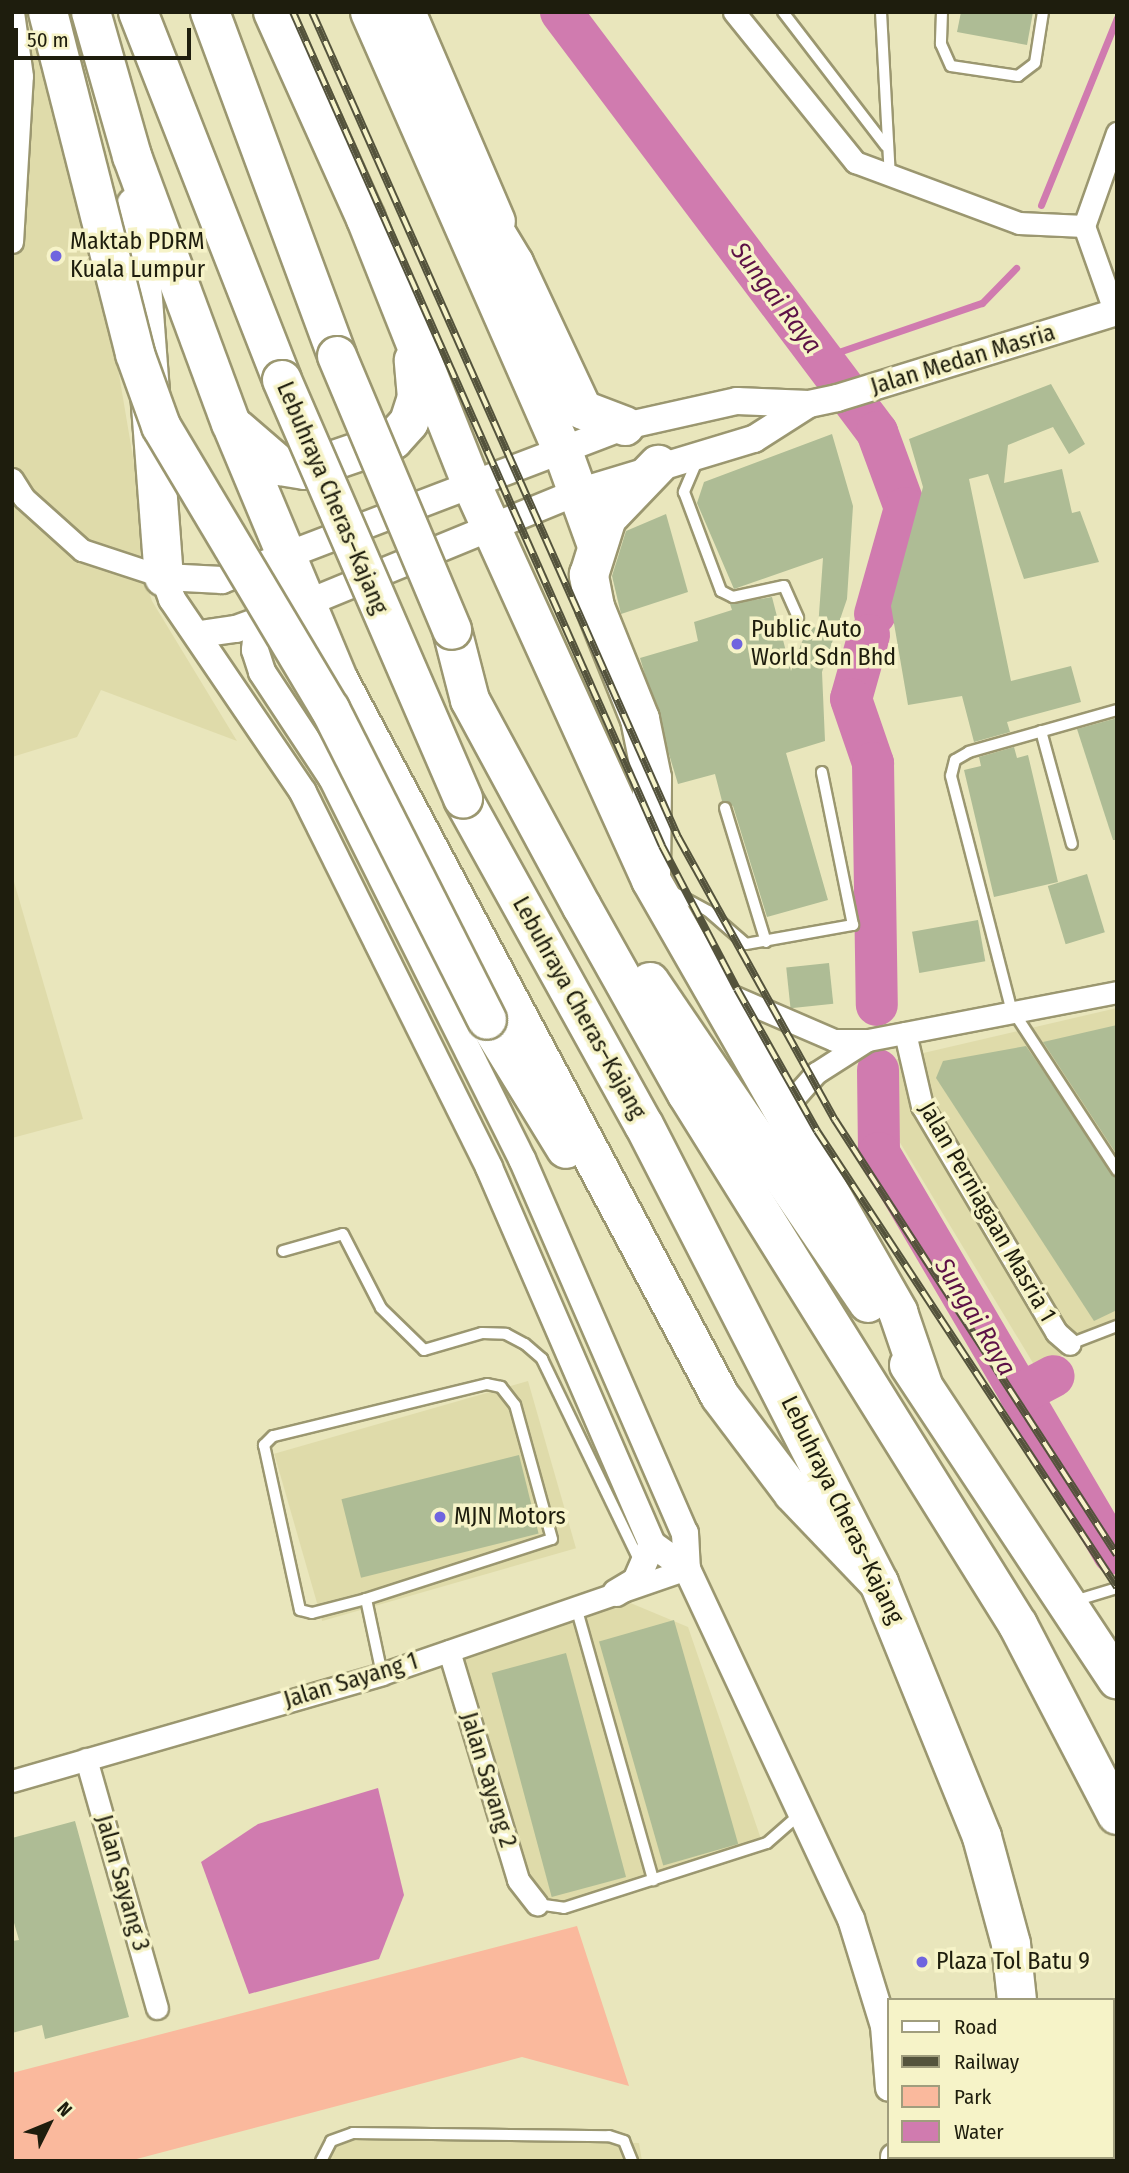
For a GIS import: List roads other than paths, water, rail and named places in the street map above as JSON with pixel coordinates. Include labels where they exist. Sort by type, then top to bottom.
[{"type":"highway","points":[[48,12],[135,354],[161,426],[330,709],[487,1020],[542,1119],[628,1227]]},
{"type":"highway","points":[[91,12],[132,156],[302,605],[628,1227],[720,1396],[793,1493],[879,1583]]},
{"type":"highway","name":"Lebuhraya Cheras–Kajang","points":[[138,12],[282,380],[463,799],[644,1125],[879,1583],[982,1837],[1011,1944],[1017,1998]]},
{"type":"highway","points":[[210,12],[337,356],[452,630],[470,700],[674,1071],[973,1550],[1117,1815]]},
{"type":"highway","points":[[273,12],[366,219],[413,344],[471,483],[651,880],[711,987],[785,1108],[898,1312],[923,1385]]},
{"type":"highway","points":[[370,12],[562,449],[596,543]]},
{"type":"highway","points":[[405,12],[514,263],[583,410],[625,426]]},
{"type":"highway","points":[[414,108],[514,263]]},
{"type":"highway","points":[[132,156],[164,577]]},
{"type":"highway","points":[[231,423],[280,466],[305,470],[393,440],[409,422],[417,398],[413,344]]},
{"type":"highway","points":[[651,880],[652,778],[640,719],[595,607],[589,575],[596,543],[607,518],[658,466]]},
{"type":"highway","points":[[452,630],[492,686],[648,978],[923,1385],[1117,1679]]},
{"type":"street","points":[[12,242],[13,152],[22,76],[13,12]]},
{"type":"street","points":[[734,12],[855,162],[890,180],[1019,223],[1084,226]]},
{"type":"street","points":[[1116,312],[1084,226],[1117,133]]},
{"type":"street","name":"Jalan Medan Masria","points":[[164,577],[222,580],[625,426],[737,401],[809,404],[837,398],[1116,312]]},
{"type":"street","name":"Jalan Medan Masria","points":[[200,634],[258,621],[302,605],[578,492],[754,439],[809,404]]},
{"type":"street","points":[[12,479],[24,498],[82,550],[164,577],[303,793],[489,1167],[647,1556],[687,1569]]},
{"type":"street","points":[[258,621],[254,650],[262,671],[332,778],[522,1159],[685,1533],[687,1569],[851,1919],[884,2026],[888,2076]]},
{"type":"street","points":[[711,987],[807,1033],[868,1040],[1011,1008],[1117,992]]},
{"type":"street","name":"Jalan Perniagaan Masria 1","points":[[905,1033],[922,1106],[1056,1332],[1070,1344]]},
{"type":"street","points":[[785,1108],[816,1073],[868,1040]]},
{"type":"street","points":[[616,1593],[647,1556]]},
{"type":"street","name":"Jalan Sayang 1","points":[[12,1781],[382,1674],[687,1569]]},
{"type":"street","name":"Jalan Sayang 2","points":[[449,1651],[518,1880],[537,1904]]},
{"type":"street","name":"Jalan Sayang 3","points":[[86,1759],[157,2008]]},
{"type":"lane","points":[[783,12],[886,146]]},
{"type":"lane","points":[[881,12],[886,146],[890,180]]},
{"type":"lane","points":[[942,12],[941,44],[951,66],[1018,76],[1035,63],[1044,12]]},
{"type":"lane","points":[[702,453],[684,492],[721,591],[733,597],[783,586],[798,618]]},
{"type":"lane","points":[[1117,710],[969,752],[955,760],[951,776],[1011,1008],[1117,1170]]},
{"type":"lane","points":[[1041,732],[1072,844]]},
{"type":"lane","points":[[651,880],[708,911],[746,944],[853,925],[822,772]]},
{"type":"lane","points":[[726,808],[766,942]]},
{"type":"lane","points":[[283,1251],[343,1234],[382,1308],[403,1336],[424,1350],[482,1334],[506,1334],[526,1344],[542,1359],[647,1556]]},
{"type":"lane","points":[[1070,1344],[1117,1326]]},
{"type":"lane","points":[[486,1384],[501,1387],[515,1405],[552,1539],[366,1599],[312,1613],[300,1610],[264,1445],[273,1436],[486,1384]]},
{"type":"lane","points":[[1068,1602],[1117,1588]]},
{"type":"lane","points":[[366,1599],[382,1674]]},
{"type":"lane","points":[[576,1607],[653,1880]]},
{"type":"lane","points":[[537,1904],[565,1908],[767,1843],[802,1813]]},
{"type":"lane","points":[[321,2161],[331,2141],[354,2133],[609,2136],[624,2141],[632,2161]]},
{"type":"water","points":[[378,1788],[404,1895],[379,1959],[249,1994],[201,1862],[258,1824]]},
{"type":"waterway","name":"Sungai Raya","points":[[561,12],[877,432],[905,508],[875,614]]},
{"type":"waterway","points":[[1041,205],[1117,18]]},
{"type":"waterway","points":[[821,358],[982,303],[1016,268]]},
{"type":"waterway","name":"Sungai Raya","points":[[869,635],[851,699],[873,763],[877,1005]]},
{"type":"waterway","name":"Sungai Raya","points":[[878,1070],[879,1153],[1114,1553]]},
{"type":"waterway","points":[[1020,1394],[1054,1376]]},
{"type":"railway","points":[[293,12],[662,846],[737,989],[817,1131],[1117,1587]]},
{"type":"railway","points":[[312,12],[678,837],[835,1120],[1117,1555]]},
{"type":"place","name":"Maktab PDRM Kuala Lumpur","points":[[56,256]]},
{"type":"place","name":"Public Auto World Sdn Bhd","points":[[737,644]]},
{"type":"place","name":"MJN Motors","points":[[440,1517]]},
{"type":"place","name":"Plaza Tol Batu 9","points":[[922,1962]]}]
